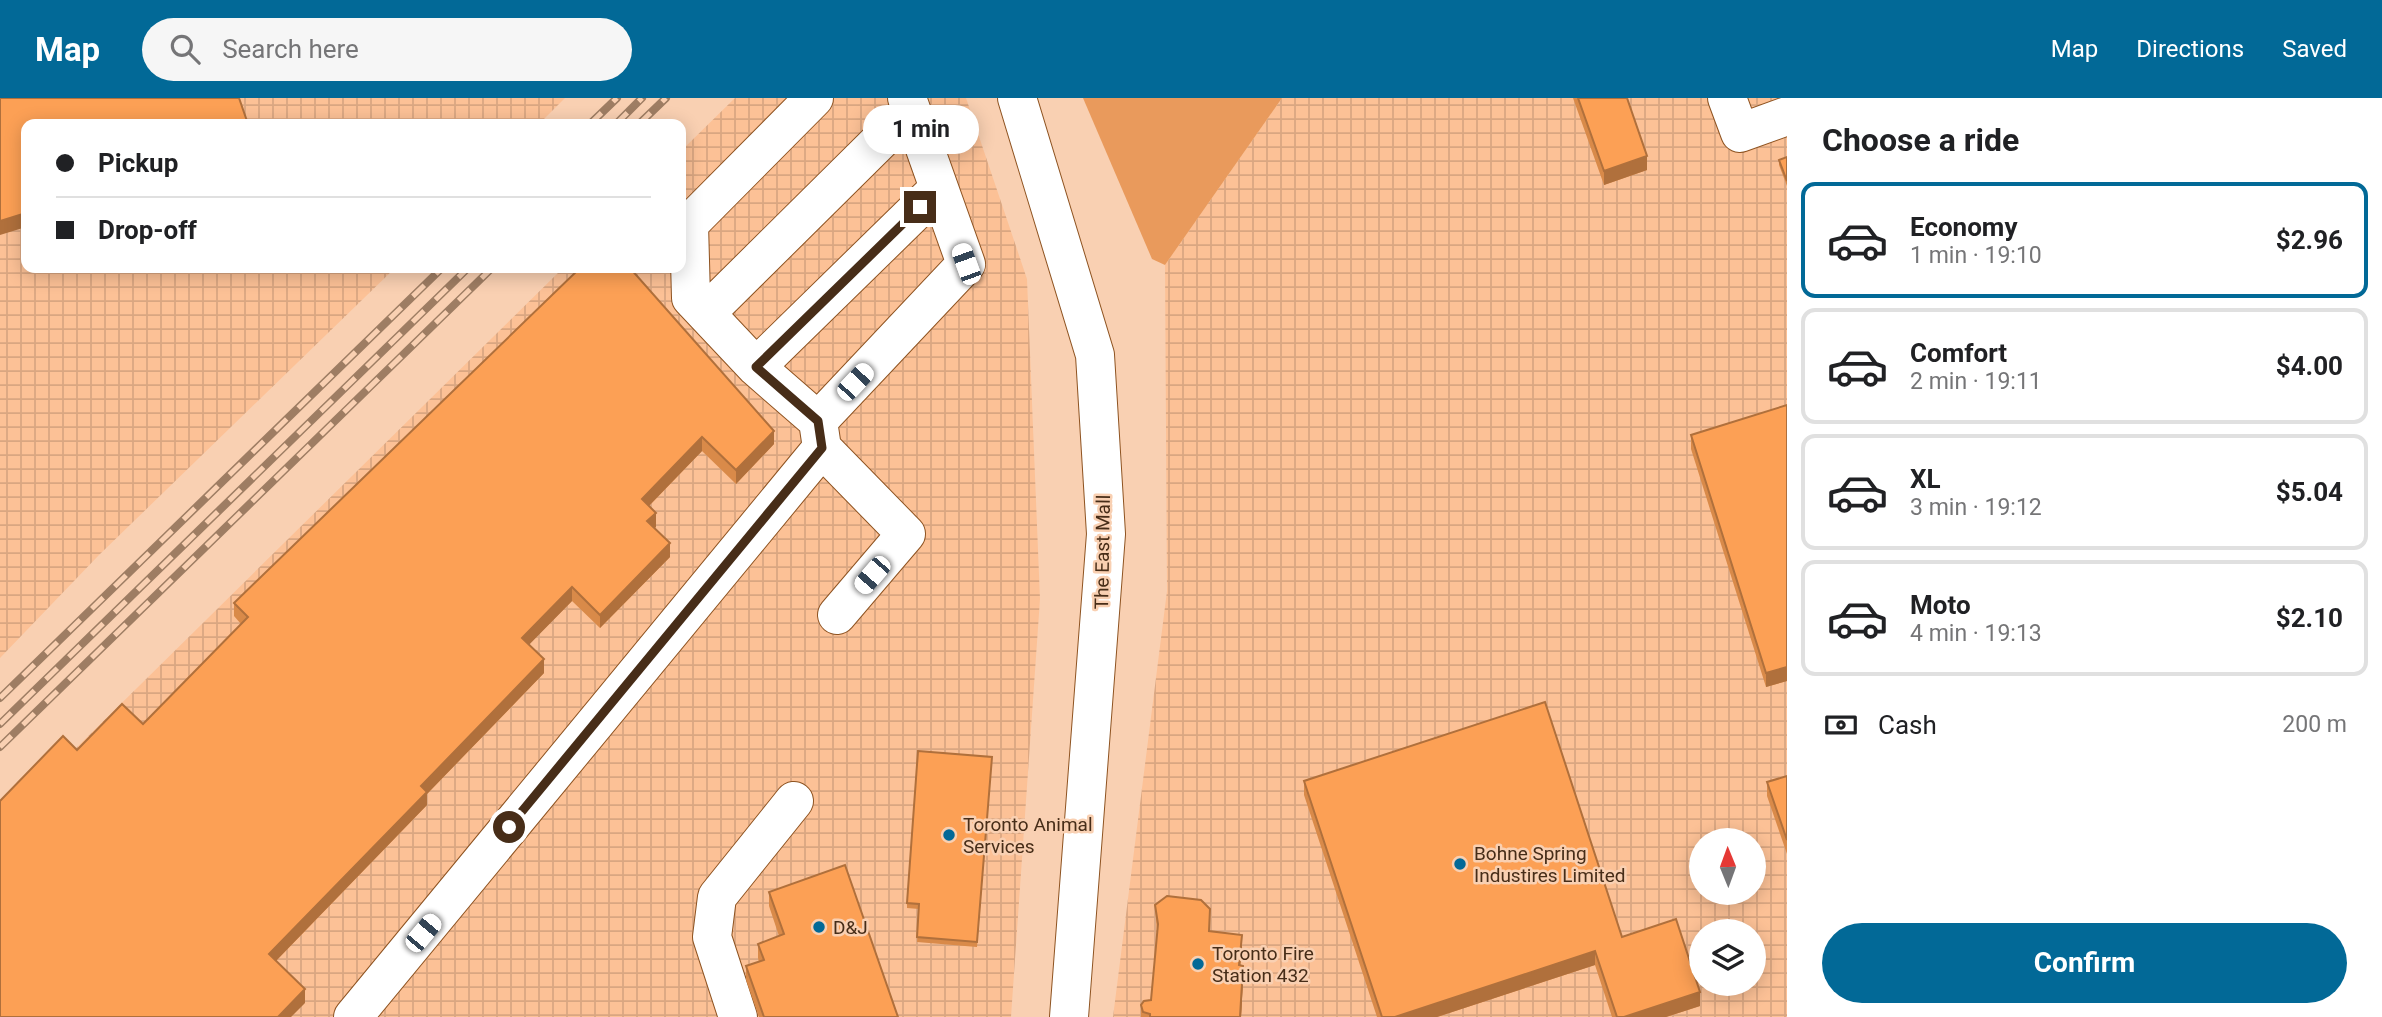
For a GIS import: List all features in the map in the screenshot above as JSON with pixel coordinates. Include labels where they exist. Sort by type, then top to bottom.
[{"type":"main road","points":[[814,98],[689,224],[691,298],[820,435],[906,534],[837,615]]},
{"type":"main road","name":"The East Mall","points":[[1017,98],[1095,355],[1106,534],[1069,1017]]},
{"type":"main road","points":[[1727,98],[1740,133],[1787,116]]},
{"type":"main road","points":[[353,1017],[820,435],[966,264],[909,104],[706,313]]},
{"type":"main road","points":[[756,367],[938,189]]},
{"type":"main road","points":[[738,1017],[712,937],[718,897],[794,801]]},
{"type":"shaded area","points":[[0,98],[565,98],[544,119],[21,119],[21,273],[390,273],[99,555],[0,658]]},
{"type":"shaded area","points":[[735,98],[966,98],[1027,279],[1040,599],[1011,1017],[0,1017],[0,823],[558,273],[686,273],[686,146]]},
{"type":"shaded area","points":[[1083,98],[1282,98],[1165,265],[1152,259]]},
{"type":"shaded area","points":[[1282,98],[1787,98],[1787,1017],[1113,1017],[1167,591],[1165,265]]},
{"type":"building","points":[[0,98],[239,98],[246,119],[21,119],[21,215],[0,221]]},
{"type":"building","points":[[1578,98],[1627,98],[1647,156],[1604,171]]},
{"type":"building","points":[[1787,157],[1787,181],[1779,160]]},
{"type":"building","points":[[575,273],[634,273],[774,431],[736,470],[702,437],[642,499],[656,513],[647,521],[670,543],[600,615],[572,587],[522,638],[544,659],[421,786],[427,792],[269,954],[305,989],[278,1017],[0,1017],[0,801],[63,736],[77,750],[122,704],[143,724],[248,617],[234,603]]},
{"type":"building","points":[[1787,405],[1787,667],[1766,673],[1691,435]]},
{"type":"building","name":"Bohne Spring Industires Limited","points":[[1545,702],[1622,937],[1676,919],[1689,959],[1689,996],[1617,1017],[1595,951],[1395,1017],[1382,1017],[1304,781]]},
{"type":"building","name":"Toronto Animal Services","points":[[918,751],[992,757],[977,942],[917,937],[919,904],[907,903]]},
{"type":"building","points":[[1787,776],[1787,840],[1767,782]]},
{"type":"building","name":"D&J","points":[[845,865],[898,1017],[764,1017],[746,966],[764,960],[758,944],[784,934],[769,892]]},
{"type":"building","name":"Toronto Fire Station 432","points":[[1167,896],[1201,900],[1210,909],[1209,931],[1242,935],[1239,965],[1243,966],[1240,1017],[1150,1017],[1150,1014],[1143,1012],[1141,1005],[1144,1001],[1151,1000],[1158,924],[1155,905]]},
{"type":"railway","points":[[595,119],[617,98]]},
{"type":"railway","points":[[621,119],[642,98]]},
{"type":"railway","points":[[644,119],[666,98]]},
{"type":"railway","points":[[0,698],[437,273]]},
{"type":"railway","points":[[0,724],[463,273]]},
{"type":"railway","points":[[0,747],[487,273]]},
{"type":"place","name":"Toronto Animal Services","points":[[949,835]]},
{"type":"place","name":"Bohne Spring Industires Limited","points":[[1460,864]]},
{"type":"place","name":"D&J","points":[[819,927]]},
{"type":"place","name":"Toronto Fire Station 432","points":[[1198,964]]},
{"type":"route","points":[[509,827],[822,448],[818,421],[756,367],[920,207]]}]
